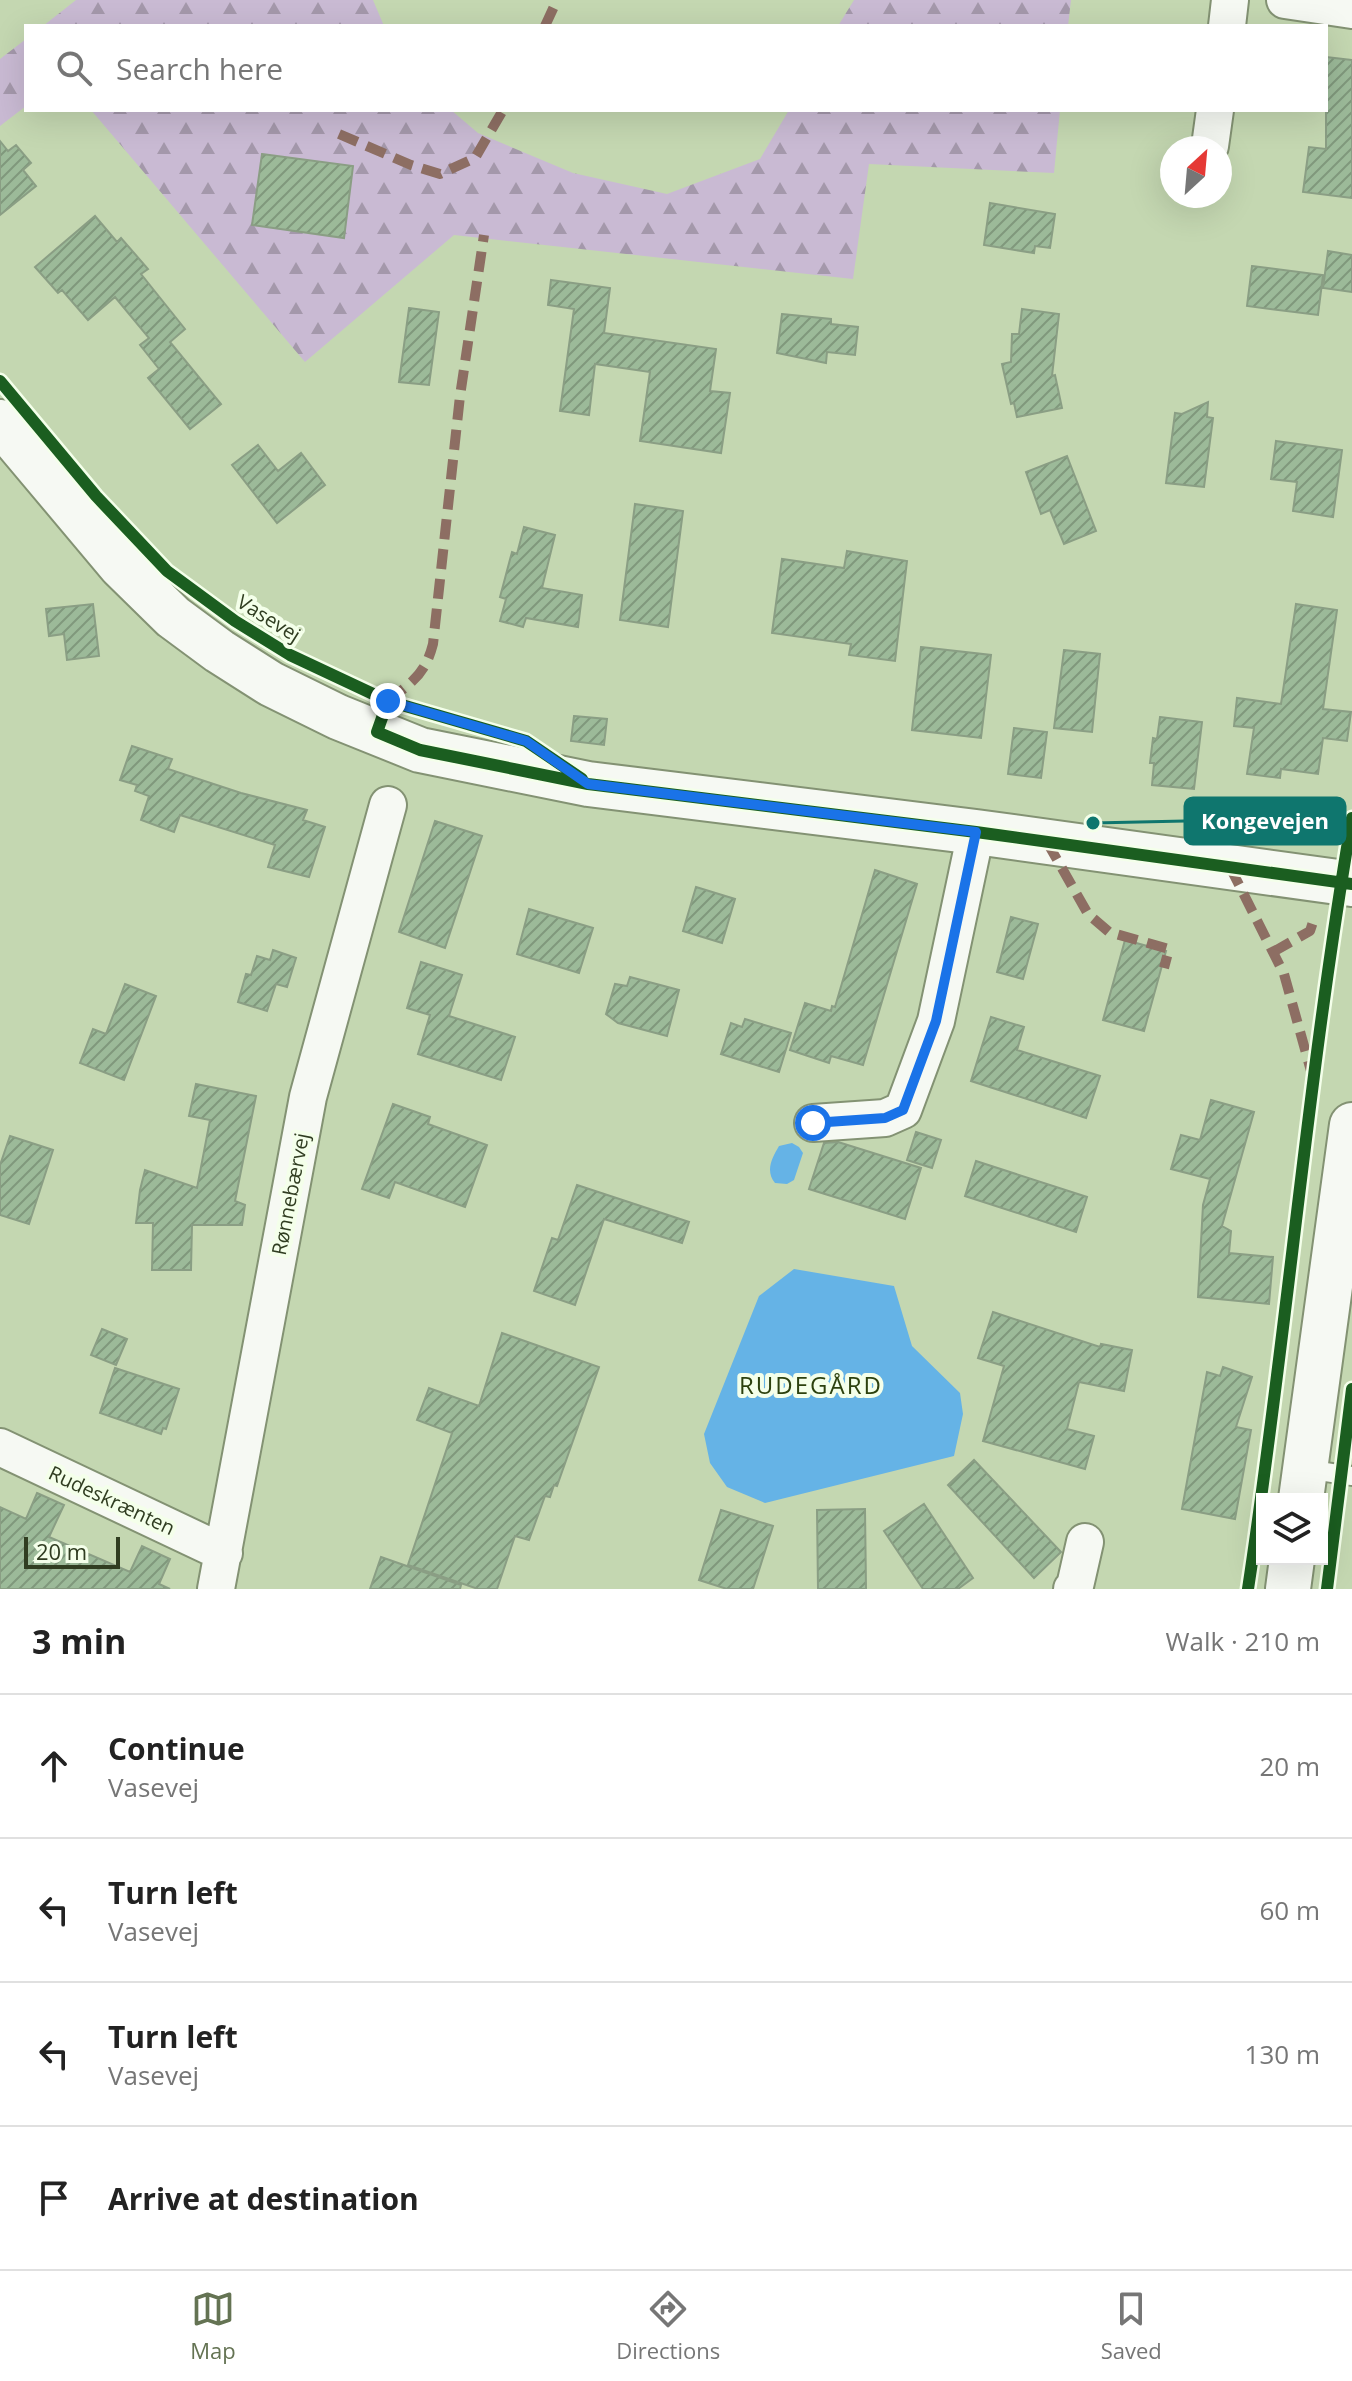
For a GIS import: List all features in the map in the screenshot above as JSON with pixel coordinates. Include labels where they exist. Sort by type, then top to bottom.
[{"type":"street","points":[[1227,24],[1230,0]]},
{"type":"street","points":[[1285,0],[1352,10]]},
{"type":"street","points":[[1211,136],[1215,112]]},
{"type":"street","points":[[0,422],[121,566],[173,617],[271,684],[338,717],[420,750],[588,784],[976,832],[1352,884]]},
{"type":"street","name":"Rønnebærvej","points":[[216,1589],[308,1097],[388,805]]},
{"type":"street","points":[[813,1123],[885,1118],[903,1110],[936,1021],[976,832]]},
{"type":"street","points":[[1304,1484],[1352,1125]]},
{"type":"street","name":"Rudeskrænten","points":[[0,1447],[224,1553]]},
{"type":"street","points":[[1078,1588],[1085,1542]]},
{"type":"street","points":[[1288,1589],[1291,1565]]},
{"type":"lane","points":[[1304,1484],[1352,1476]]},
{"type":"green space","points":[[76,0],[373,0],[383,24],[46,24]]},
{"type":"green space","points":[[854,0],[1071,0],[1068,24],[839,24]]},
{"type":"green space","points":[[24,41],[24,108],[0,126],[0,59]]},
{"type":"green space","points":[[93,112],[453,112],[478,133],[573,173],[667,194],[760,159],[788,112],[1060,112],[1054,173],[869,164],[853,279],[454,235],[305,362]]},
{"type":"water","points":[[792,1143],[803,1153],[794,1180],[787,1184],[775,1183],[770,1174],[772,1160],[779,1146]]},
{"type":"water","points":[[794,1269],[894,1286],[912,1346],[960,1393],[963,1414],[954,1456],[765,1503],[727,1487],[710,1463],[704,1434],[759,1296]]},
{"type":"building","points":[[1328,57],[1352,60],[1352,198],[1303,192],[1309,147],[1326,149]]},
{"type":"building","points":[[0,141],[8,151],[16,145],[31,163],[23,170],[36,186],[0,215]]},
{"type":"building","points":[[262,154],[353,166],[344,238],[252,225]]},
{"type":"building","points":[[990,203],[1055,214],[1050,248],[1035,246],[1034,253],[984,245]]},
{"type":"building","points":[[95,216],[117,242],[121,238],[148,269],[141,274],[185,329],[170,342],[221,404],[190,429],[148,378],[159,369],[140,345],[149,338],[115,297],[88,320],[62,290],[58,293],[35,267]]},
{"type":"building","points":[[1328,251],[1352,255],[1352,292],[1323,288]]},
{"type":"building","points":[[1252,266],[1323,275],[1318,315],[1247,306]]},
{"type":"building","points":[[551,280],[610,288],[604,333],[716,349],[710,391],[730,393],[721,453],[640,441],[650,372],[595,364],[589,415],[560,411],[574,309],[548,305]]},
{"type":"building","points":[[409,308],[439,312],[429,385],[399,382]]},
{"type":"building","points":[[1022,309],[1059,314],[1052,376],[1055,375],[1062,408],[1017,417],[1002,364],[1011,362],[1012,334],[1019,334]]},
{"type":"building","points":[[782,314],[831,319],[831,324],[858,327],[855,355],[827,352],[826,363],[777,353]]},
{"type":"building","points":[[1208,402],[1207,417],[1213,418],[1204,487],[1166,483],[1175,413],[1182,414]]},
{"type":"building","points":[[1276,441],[1342,450],[1333,517],[1293,511],[1297,482],[1271,479]]},
{"type":"building","points":[[258,445],[278,471],[301,453],[325,485],[277,523],[232,465]]},
{"type":"building","points":[[1067,456],[1096,531],[1064,544],[1050,510],[1041,514],[1026,472]]},
{"type":"building","points":[[635,504],[683,511],[668,627],[620,620]]},
{"type":"building","points":[[524,527],[555,535],[542,588],[582,595],[578,627],[526,618],[523,627],[500,621],[506,599],[500,597],[512,552],[517,554]]},
{"type":"building","points":[[847,551],[907,561],[895,661],[849,655],[851,644],[772,633],[782,559],[844,568]]},
{"type":"building","points":[[93,604],[99,656],[67,660],[64,634],[49,636],[46,609]]},
{"type":"building","points":[[1296,604],[1337,610],[1323,709],[1351,712],[1347,741],[1323,738],[1318,774],[1281,769],[1280,778],[1247,774],[1254,728],[1234,726],[1237,698],[1281,704]]},
{"type":"building","points":[[921,647],[991,655],[981,738],[912,730]]},
{"type":"building","points":[[1064,650],[1100,654],[1092,732],[1054,728]]},
{"type":"building","points":[[574,716],[607,719],[604,745],[571,741]]},
{"type":"building","points":[[1160,717],[1202,722],[1194,789],[1152,785],[1154,763],[1150,763]]},
{"type":"building","points":[[1014,728],[1047,732],[1041,778],[1008,774]]},
{"type":"building","points":[[132,746],[172,759],[168,769],[307,810],[303,820],[325,827],[309,877],[268,867],[275,845],[180,815],[174,832],[141,820],[149,796],[135,791],[137,785],[120,780]]},
{"type":"building","points":[[435,821],[482,836],[445,948],[399,932]]},
{"type":"building","points":[[875,870],[917,884],[863,1065],[831,1056],[829,1063],[790,1050],[805,1003],[831,1011],[832,1006],[835,1007]]},
{"type":"building","points":[[696,887],[735,899],[722,943],[683,931]]},
{"type":"building","points":[[529,909],[593,928],[579,973],[517,954]]},
{"type":"building","points":[[1011,917],[1038,924],[1023,979],[997,972]]},
{"type":"building","points":[[1125,940],[1166,951],[1144,1031],[1103,1020]]},
{"type":"building","points":[[273,950],[296,958],[287,987],[276,984],[267,1011],[238,1002],[246,974],[251,975],[257,956],[270,960]]},
{"type":"building","points":[[421,962],[462,975],[449,1016],[515,1037],[501,1080],[418,1054],[430,1015],[407,1008]]},
{"type":"building","points":[[630,977],[679,990],[667,1036],[618,1023],[606,1014],[615,984],[627,986]]},
{"type":"building","points":[[125,984],[156,996],[124,1080],[80,1063],[93,1029],[106,1034]]},
{"type":"building","points":[[991,1017],[1024,1027],[1017,1050],[1100,1076],[1086,1118],[971,1081]]},
{"type":"building","points":[[745,1019],[791,1033],[779,1072],[721,1054],[731,1023],[742,1027]]},
{"type":"building","points":[[196,1084],[256,1096],[235,1201],[245,1205],[242,1225],[192,1225],[191,1270],[152,1270],[153,1223],[136,1223],[140,1190],[145,1170],[197,1188],[210,1120],[189,1116]]},
{"type":"building","points":[[1211,1100],[1254,1112],[1222,1226],[1231,1231],[1229,1253],[1273,1257],[1269,1304],[1198,1297],[1203,1205],[1210,1179],[1171,1169],[1181,1135],[1200,1140]]},
{"type":"building","points":[[393,1104],[430,1117],[428,1124],[487,1145],[465,1207],[395,1182],[389,1198],[362,1189]]},
{"type":"building","points":[[916,1132],[941,1140],[932,1168],[907,1160]]},
{"type":"building","points":[[10,1136],[53,1150],[29,1224],[0,1215],[0,1165]]},
{"type":"building","points":[[838,1142],[921,1168],[905,1219],[809,1189],[824,1143]]},
{"type":"building","points":[[976,1161],[1087,1197],[1076,1232],[965,1196]]},
{"type":"building","points":[[577,1185],[689,1222],[682,1243],[604,1219],[575,1305],[534,1291],[552,1238],[558,1240]]},
{"type":"building","points":[[993,1312],[1100,1347],[1101,1344],[1132,1350],[1124,1391],[1079,1382],[1067,1429],[1094,1436],[1085,1469],[983,1441],[1004,1366],[978,1358]]},
{"type":"building","points":[[102,1329],[127,1339],[116,1365],[91,1355]]},
{"type":"building","points":[[502,1333],[599,1367],[557,1486],[554,1485],[550,1497],[545,1496],[529,1540],[515,1536],[497,1589],[478,1589],[408,1565],[452,1433],[417,1420],[429,1388],[479,1406]]},
{"type":"building","points":[[1223,1367],[1252,1377],[1236,1427],[1251,1430],[1235,1519],[1182,1509],[1207,1372],[1220,1376]]},
{"type":"building","points":[[115,1368],[179,1389],[166,1429],[163,1428],[161,1434],[100,1413]]},
{"type":"building","points":[[974,1460],[1061,1552],[1034,1578],[948,1485]]},
{"type":"building","points":[[37,1493],[64,1505],[49,1537],[130,1572],[142,1546],[170,1559],[159,1584],[170,1589],[0,1589],[0,1507],[26,1519]]},
{"type":"building","points":[[924,1504],[973,1578],[958,1589],[923,1589],[884,1531]]},
{"type":"building","points":[[865,1509],[866,1589],[818,1589],[817,1510]]},
{"type":"building","points":[[721,1510],[773,1526],[753,1589],[727,1589],[699,1580]]},
{"type":"building","points":[[381,1557],[461,1585],[460,1589],[370,1589]]},
{"type":"marked path","points":[[546,24],[557,0]]},
{"type":"marked path","points":[[339,134],[440,174],[475,158],[502,112]]},
{"type":"marked path","points":[[388,701],[422,671],[433,644],[460,396],[484,235]]},
{"type":"marked path","points":[[1047,842],[1088,914],[1109,932],[1169,949],[1164,968]]},
{"type":"marked path","points":[[1230,867],[1284,974],[1311,1071]]},
{"type":"marked path","points":[[1273,952],[1310,931],[1313,922]]},
{"type":"cycle path","name":"Vasevej","points":[[0,381],[96,496],[167,571],[235,621],[290,655],[388,701],[526,741],[582,779]]},
{"type":"cycle path","points":[[388,701],[377,732],[420,750],[588,784],[976,832],[1352,884]]},
{"type":"cycle path","points":[[1248,1589],[1323,1010],[1352,818]]},
{"type":"cycle path","points":[[1327,1589],[1352,1389]]},
{"type":"place","name":"Kongevejen","points":[[1093,823]]},
{"type":"district","name":"RUDEGÅRD","points":[[811,1384]]},
{"type":"route","points":[[388,701],[526,741],[588,784],[976,832],[936,1021],[903,1110],[885,1118],[813,1123]]}]
